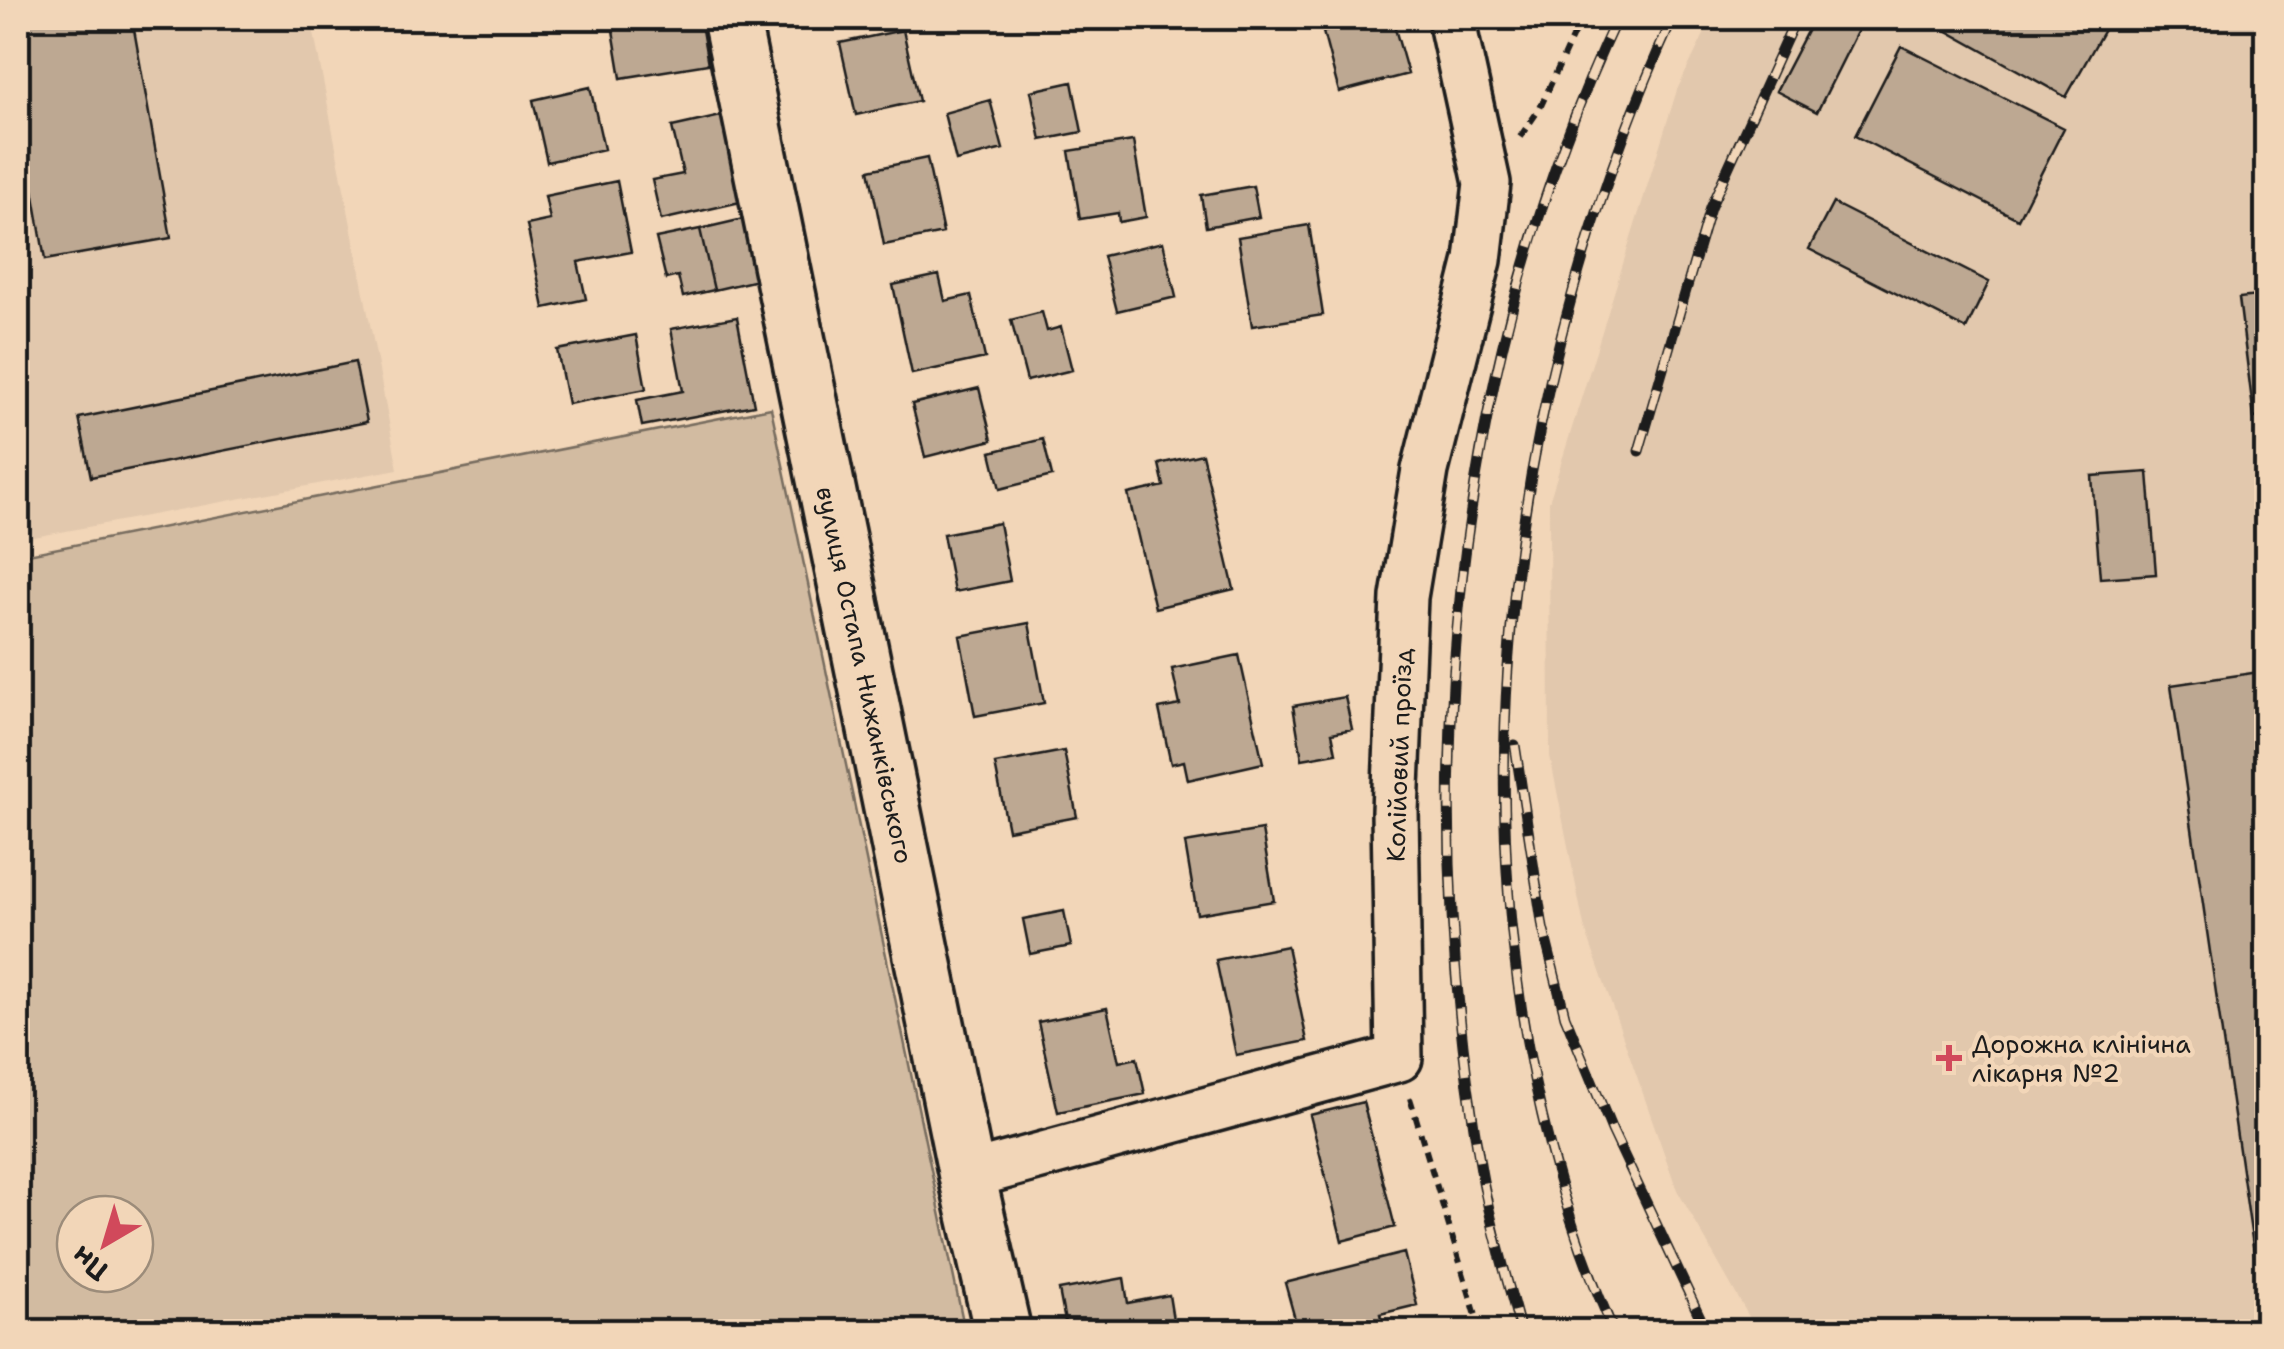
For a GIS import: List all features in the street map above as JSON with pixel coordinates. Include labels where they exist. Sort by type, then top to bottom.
[{"type":"street","name":"вулиця Остапа Нижанківського","points":[[731,18],[967,1176],[1003,1332]]},
{"type":"street","name":"Колійовий проїзд","points":[[1398,1058],[1395,810],[1404,596],[1425,470],[1478,260],[1487,183],[1451,18]]},
{"type":"street","points":[[967,1176],[1398,1058]]},
{"type":"path","points":[[1487,183],[1540,108],[1581,18]]},
{"type":"path","points":[[1398,1058],[1481,1332]]},
{"type":"shaded area","points":[[18,18],[311,18],[398,469],[18,540]]},
{"type":"shaded area","points":[[1712,18],[2266,18],[2266,1331],[1757,1331],[1677,1190],[1584,926],[1550,756],[1549,502],[1677,90]]},
{"type":"shaded area","points":[[771,408],[965,1331],[18,1331],[18,556]]},
{"type":"building","points":[[18,18],[132,18],[171,238],[45,260],[18,103]]},
{"type":"building","points":[[611,18],[700,18],[708,64],[621,78]]},
{"type":"building","points":[[1392,18],[1408,74],[1339,92],[1323,32]]},
{"type":"building","points":[[1814,18],[1864,18],[1817,112],[1776,91]]},
{"type":"building","points":[[1924,18],[2108,18],[2110,19],[2066,97]]},
{"type":"building","points":[[903,30],[919,101],[856,115],[840,43]]},
{"type":"building","points":[[1901,46],[2064,128],[2018,219],[1855,136]]},
{"type":"building","points":[[1072,82],[1082,132],[1041,140],[1031,91]]},
{"type":"building","points":[[590,87],[604,149],[547,162],[533,100]]},
{"type":"building","points":[[990,100],[1003,149],[956,161],[944,113]]},
{"type":"building","points":[[730,114],[749,200],[661,220],[652,180],[683,174],[672,127]]},
{"type":"building","points":[[1133,141],[1146,217],[1119,222],[1118,213],[1080,219],[1069,151]]},
{"type":"building","points":[[927,158],[943,233],[884,245],[869,170]]},
{"type":"building","points":[[617,181],[631,252],[578,262],[586,299],[544,308],[527,225],[550,220],[545,196]]},
{"type":"building","points":[[1253,186],[1259,217],[1206,227],[1201,195]]},
{"type":"building","points":[[1833,203],[1989,282],[1966,329],[1809,249]]},
{"type":"building","points":[[743,219],[757,280],[714,290],[700,229]]},
{"type":"building","points":[[1309,225],[1323,315],[1252,326],[1238,237]]},
{"type":"building","points":[[700,229],[714,290],[683,297],[678,276],[666,279],[656,238]]},
{"type":"building","points":[[1163,242],[1176,297],[1117,311],[1103,256]]},
{"type":"building","points":[[939,275],[945,301],[971,295],[985,358],[912,374],[893,285]]},
{"type":"building","points":[[2266,295],[2266,416],[2254,418],[2239,298]]},
{"type":"building","points":[[1042,312],[1047,331],[1061,327],[1072,370],[1027,381],[1011,320]]},
{"type":"building","points":[[737,317],[754,405],[642,426],[637,400],[683,391],[671,329]]},
{"type":"building","points":[[636,335],[646,389],[568,404],[557,350]]},
{"type":"building","points":[[355,362],[367,422],[91,477],[79,418]]},
{"type":"building","points":[[979,388],[992,440],[925,457],[912,404]]},
{"type":"building","points":[[1043,439],[1052,476],[1000,489],[991,452]]},
{"type":"building","points":[[1202,454],[1234,589],[1155,608],[1128,494],[1164,486],[1159,464]]},
{"type":"building","points":[[2148,472],[2156,574],[2100,578],[2092,476]]},
{"type":"building","points":[[999,523],[1010,581],[954,592],[943,534]]},
{"type":"building","points":[[1029,623],[1044,703],[975,716],[960,636]]},
{"type":"building","points":[[1239,655],[1263,763],[1188,780],[1184,761],[1171,764],[1159,709],[1180,705],[1172,669]]},
{"type":"building","points":[[2266,671],[2266,1328],[2265,1328],[2171,685]]},
{"type":"building","points":[[1345,697],[1352,729],[1332,733],[1336,753],[1302,759],[1293,706]]},
{"type":"building","points":[[1064,751],[1077,817],[1008,830],[995,764]]},
{"type":"building","points":[[1262,830],[1274,901],[1197,914],[1185,843]]},
{"type":"building","points":[[1064,911],[1071,946],[1030,954],[1023,919]]},
{"type":"building","points":[[1287,946],[1307,1041],[1236,1055],[1216,960]]},
{"type":"building","points":[[1107,1008],[1119,1062],[1137,1058],[1145,1094],[1058,1112],[1038,1022]]},
{"type":"building","points":[[1363,1102],[1395,1227],[1342,1241],[1310,1115]]},
{"type":"building","points":[[1404,1253],[1417,1305],[1380,1314],[1384,1332],[1317,1332],[1316,1325],[1298,1330],[1285,1283]]},
{"type":"building","points":[[1124,1278],[1128,1303],[1169,1295],[1175,1332],[1067,1332],[1059,1290]]},
{"type":"railway","points":[[1521,1332],[1481,1170],[1461,1025],[1451,878],[1451,730],[1462,583],[1483,437],[1516,294],[1561,154],[1617,18]]},
{"type":"railway","points":[[1614,1332],[1557,1174],[1522,1010],[1506,841],[1508,671],[1527,501],[1562,334],[1611,172],[1673,18]]},
{"type":"railway","points":[[1639,451],[1710,208],[1796,18]]},
{"type":"railway","points":[[1515,745],[1543,928],[1565,1016],[1612,1130],[1707,1332]]},
{"type":"place","name":"Дорожна клінічна лікарня №2","points":[[1949,1058]]}]
